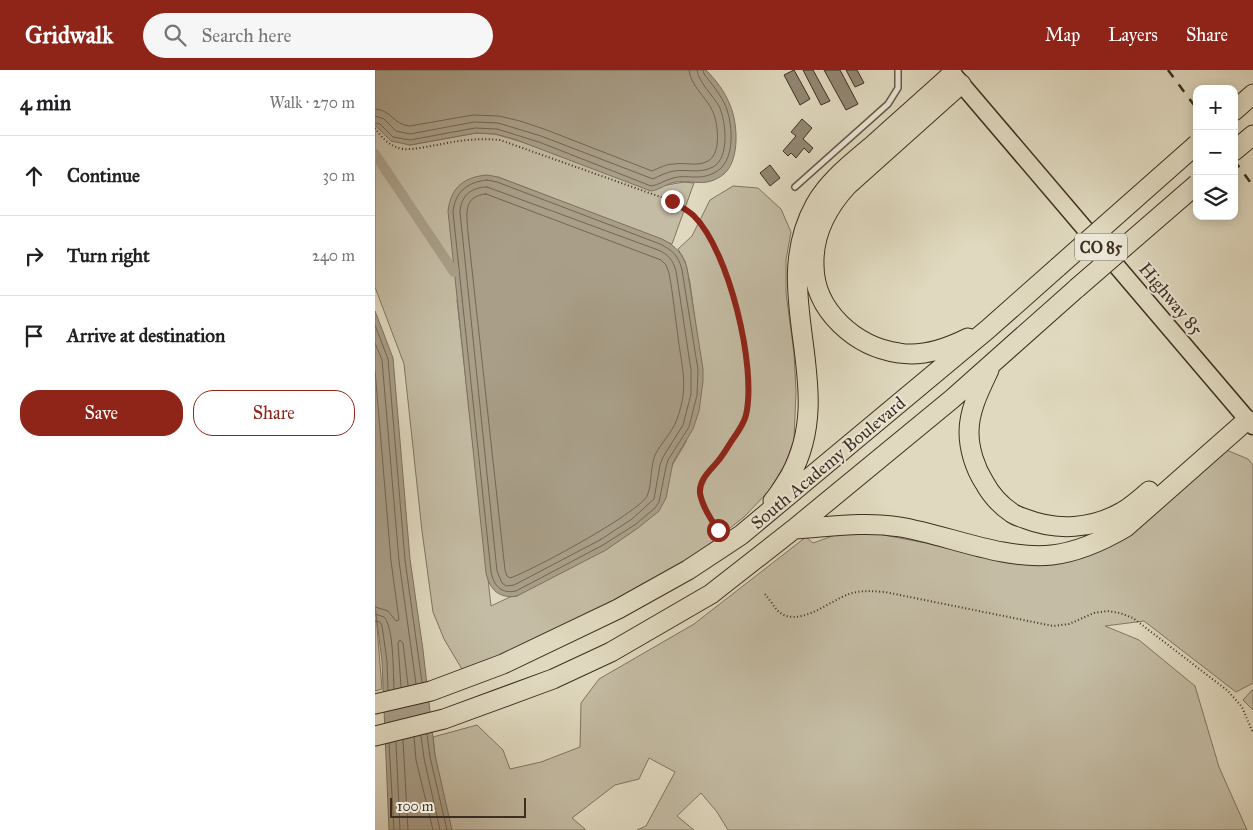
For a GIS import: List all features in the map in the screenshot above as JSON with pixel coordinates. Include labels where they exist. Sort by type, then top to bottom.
[{"type":"highway","points":[[954,76],[835,199],[826,213],[820,228],[813,265],[816,283],[823,302],[835,318],[848,332],[879,349],[901,354],[923,353],[957,344],[988,329]]},
{"type":"highway","points":[[741,535],[779,495],[796,465],[803,444],[807,423],[809,383],[796,290],[797,264],[799,246],[815,205],[837,177],[954,76]]},
{"type":"highway","points":[[1238,107],[1253,94]]},
{"type":"highway","points":[[1238,148],[1253,135]]},
{"type":"highway","name":"South Academy Boulevard","points":[[375,704],[431,691],[538,649],[618,609],[688,570],[741,535],[988,329],[1193,148]]},
{"type":"highway","name":"South Academy Boulevard","points":[[375,736],[444,720],[553,679],[611,652],[711,594],[794,529],[952,399],[1193,187]]},
{"type":"highway","points":[[991,364],[972,409],[969,431],[971,451],[979,474],[991,495],[1013,514],[1033,522],[1058,527],[1078,527],[1092,524],[1120,513],[1247,419]]},
{"type":"highway","points":[[794,529],[856,523],[877,524],[899,527],[988,549],[1027,555],[1052,555],[1071,551],[1109,537],[1126,527],[1247,419]]},
{"type":"main road","name":"Highway 85","points":[[954,76],[1247,419]]},
{"type":"lane","points":[[795,187],[887,104],[898,88],[898,70]]},
{"type":"path","points":[[375,128],[383,140],[401,149],[415,149],[475,139],[500,140],[672,201],[694,216],[713,243],[734,300],[745,354],[748,382],[746,416],[739,431],[718,461],[706,473],[700,490],[703,502],[718,530]]},
{"type":"path","points":[[765,594],[778,611],[788,616],[799,617],[864,590],[885,592],[1053,626],[1069,624],[1094,613],[1107,611],[1120,613],[1133,618],[1227,691],[1242,707],[1253,733]]},
{"type":"shaded area","points":[[375,125],[410,145],[476,133],[495,134],[667,185],[684,182],[694,183],[672,244],[498,177],[457,300],[491,606],[510,597],[517,596],[666,498],[670,469],[686,442],[699,351],[690,283],[685,261],[678,249],[692,236],[710,200],[733,186],[758,188],[781,209],[791,232],[786,260],[786,293],[794,353],[796,392],[794,440],[785,464],[769,491],[744,517],[692,558],[612,608],[463,671],[444,639],[433,612],[422,531],[404,364],[375,287]]},
{"type":"shaded area","points":[[1224,449],[1248,459],[1253,465],[1253,683],[1236,692],[1144,621],[1105,626],[1139,640],[1195,686],[1219,767],[1247,830],[728,830],[717,812],[701,793],[677,816],[694,830],[637,830],[646,826],[675,772],[649,758],[639,779],[615,785],[572,818],[586,830],[449,830],[433,737],[477,725],[503,750],[510,769],[541,762],[580,747],[581,703],[599,679],[694,624],[806,537],[813,543],[852,529],[926,543],[1009,563],[1068,561]]},
{"type":"shaded area","points":[[375,602],[382,689],[375,691]]},
{"type":"shaded area","points":[[1253,691],[1253,710],[1243,700]]},
{"type":"water","points":[[375,70],[706,70],[726,95],[733,113],[736,141],[733,160],[724,174],[712,181],[700,183],[676,182],[651,191],[514,139],[495,134],[476,133],[410,145],[391,141],[375,125]]},
{"type":"water","points":[[487,175],[498,177],[662,239],[675,248],[681,255],[687,268],[703,369],[699,411],[693,429],[673,462],[666,498],[659,511],[606,550],[517,596],[511,597],[500,595],[496,592],[490,584],[486,573],[448,211],[452,196],[460,185],[472,178]]},
{"type":"water","points":[[375,311],[393,358],[410,559],[435,755],[452,830],[389,830],[382,661],[375,605]]},
{"type":"building","points":[[794,70],[810,99],[800,105],[784,75]]},
{"type":"building","points":[[803,70],[813,70],[830,101],[821,105]]},
{"type":"building","points":[[824,70],[840,70],[858,104],[846,110]]},
{"type":"building","points":[[846,70],[857,70],[864,83],[855,87]]},
{"type":"building","points":[[802,119],[812,128],[803,139],[813,148],[809,153],[804,148],[796,158],[791,153],[788,156],[783,151],[796,136],[791,132]]},
{"type":"building","points":[[770,165],[780,178],[770,186],[760,173]]},
{"type":"waterway","points":[[375,154],[454,272]]},
{"type":"railway","points":[[1168,70],[1193,104]]},
{"type":"railway","points":[[1238,165],[1253,186]]},
{"type":"route","points":[[672,201],[694,216],[713,243],[734,300],[745,354],[748,382],[746,416],[739,431],[718,461],[706,473],[700,490],[703,502],[718,530]]}]
